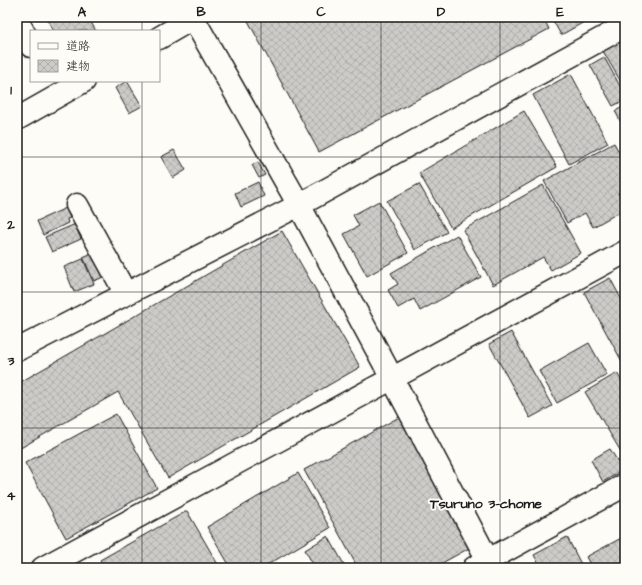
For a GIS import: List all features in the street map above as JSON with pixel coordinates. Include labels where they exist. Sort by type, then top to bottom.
[{"type":"street","points":[[160,37],[194,18],[299,205],[392,378],[485,565],[625,486]]},
{"type":"street","points":[[17,20],[30,44]]},
{"type":"street","points":[[17,350],[299,205],[625,26]]},
{"type":"street","points":[[17,119],[54,89],[80,82]]},
{"type":"street","points":[[77,205],[126,294]]},
{"type":"street","points":[[43,568],[625,252]]},
{"type":"building","points":[[46,17],[88,17],[95,30],[53,30]]},
{"type":"building","points":[[96,17],[109,17],[99,22]]},
{"type":"building","points":[[250,17],[543,17],[549,29],[319,152],[247,19]]},
{"type":"building","points":[[551,17],[593,17],[561,35]]},
{"type":"building","points":[[625,37],[625,89],[600,46]]},
{"type":"building","points":[[604,57],[625,95],[625,100],[613,106],[590,65]]},
{"type":"building","points":[[571,74],[608,143],[569,164],[533,95]]},
{"type":"building","points":[[128,82],[142,106],[129,113],[115,88]]},
{"type":"building","points":[[625,106],[625,130],[615,111]]},
{"type":"building","points":[[524,111],[557,167],[451,228],[419,173]]},
{"type":"building","points":[[625,142],[625,154],[620,145]]},
{"type":"building","points":[[614,143],[625,163],[625,189],[618,193],[625,206],[625,209],[593,227],[585,213],[567,223],[544,181]]},
{"type":"building","points":[[174,150],[186,170],[173,178],[161,157]]},
{"type":"building","points":[[258,162],[265,175],[259,178],[252,165]]},
{"type":"building","points":[[258,182],[264,196],[241,207],[235,193]]},
{"type":"building","points":[[419,184],[447,232],[415,250],[387,201]]},
{"type":"building","points":[[543,185],[581,253],[551,270],[543,257],[493,285],[463,230]]},
{"type":"building","points":[[625,192],[625,200],[621,194]]},
{"type":"building","points":[[379,201],[408,253],[367,276],[344,234],[359,226],[353,215]]},
{"type":"building","points":[[66,208],[70,218],[67,219],[68,223],[43,235],[37,221]]},
{"type":"building","points":[[78,223],[80,229],[77,230],[81,239],[52,252],[45,237]]},
{"type":"building","points":[[282,231],[360,367],[168,478],[118,392],[17,450],[17,384]]},
{"type":"building","points":[[457,235],[481,277],[420,311],[414,299],[398,308],[388,290],[398,284],[391,273]]},
{"type":"building","points":[[97,251],[108,275],[94,281],[83,257]]},
{"type":"building","points":[[83,259],[94,284],[74,292],[64,267]]},
{"type":"building","points":[[610,278],[625,306],[625,367],[584,292]]},
{"type":"building","points":[[511,332],[552,406],[530,418],[489,344]]},
{"type":"building","points":[[589,343],[607,375],[557,403],[539,371]]},
{"type":"building","points":[[617,373],[625,386],[625,454],[623,455],[585,392]]},
{"type":"building","points":[[116,414],[157,488],[66,538],[25,463]]},
{"type":"building","points":[[401,416],[473,546],[433,568],[358,568],[304,470]]},
{"type":"building","points":[[610,449],[623,470],[603,482],[591,460]]},
{"type":"building","points":[[298,473],[330,528],[262,568],[231,568],[207,527]]},
{"type":"building","points":[[187,511],[220,568],[105,568],[100,560]]},
{"type":"building","points":[[328,536],[346,568],[315,568],[305,550]]},
{"type":"building","points":[[625,536],[625,568],[592,568],[586,557]]},
{"type":"building","points":[[567,537],[583,568],[541,568],[534,555]]},
{"type":"district","name":"Tsuruno 3-chome","points":[[486,504]]}]
